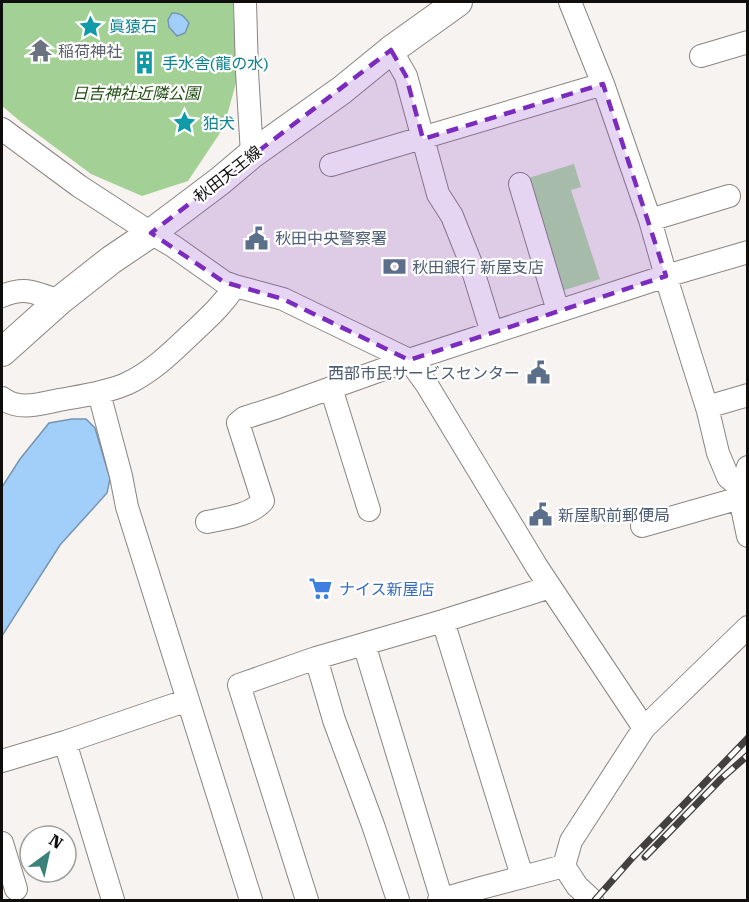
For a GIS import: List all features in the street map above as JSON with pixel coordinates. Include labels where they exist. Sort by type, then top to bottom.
[{"type":"main road","name":"秋田天王線","points":[[2,352],[59,301],[111,260],[151,233],[252,154],[342,90],[391,50],[458,2]]},
{"type":"street","points":[[244,2],[252,154]]},
{"type":"street","points":[[570,2],[603,84],[650,220],[718,453],[728,477],[743,484]]},
{"type":"street","points":[[701,56],[747,42]]},
{"type":"street","points":[[391,50],[406,76],[438,194],[452,216],[470,261],[492,333]]},
{"type":"street","points":[[331,165],[603,84]]},
{"type":"street","points":[[2,129],[79,186],[173,246],[224,282],[283,299],[409,360],[427,385],[550,586],[644,728]]},
{"type":"street","points":[[520,184],[558,311]]},
{"type":"street","points":[[650,220],[729,196]]},
{"type":"street","points":[[207,522],[251,511],[263,501],[238,423],[244,418],[409,360],[747,252]]},
{"type":"street","points":[[2,398],[8,403],[25,406],[99,393],[124,385],[148,373],[170,355],[224,302],[235,286]]},
{"type":"street","points":[[2,296],[27,290],[59,301]]},
{"type":"street","points":[[331,388],[369,510]]},
{"type":"street","points":[[99,393],[127,507],[251,900]]},
{"type":"street","points":[[706,407],[747,395]]},
{"type":"street","points":[[642,526],[743,484]]},
{"type":"street","points":[[743,484],[747,536]]},
{"type":"street","points":[[307,900],[239,686],[316,658],[443,621],[550,586]]},
{"type":"street","points":[[443,621],[522,876]]},
{"type":"street","points":[[592,900],[577,886],[564,866],[571,841],[644,728],[747,627]]},
{"type":"street","points":[[364,644],[441,900],[483,894],[522,876],[564,866]]},
{"type":"street","points":[[316,658],[334,720],[398,900]]},
{"type":"street","points":[[2,761],[188,700]]},
{"type":"street","points":[[65,742],[113,900]]},
{"type":"street","points":[[2,843],[16,890]]},
{"type":"highlighted area","points":[[391,50],[406,76],[423,139],[603,84],[666,276],[409,360],[283,299],[224,282],[151,233]]},
{"type":"green space","name":"日吉神社近隣公園","points":[[2,2],[233,2],[237,79],[224,127],[188,181],[142,196],[91,174],[2,106]]},
{"type":"green space","points":[[574,164],[581,187],[571,190],[600,279],[558,292],[522,180]]},
{"type":"water","points":[[172,13],[186,18],[189,23],[185,33],[177,36],[169,27],[168,20]]},
{"type":"water","points":[[86,419],[95,428],[110,479],[107,493],[60,545],[2,636],[2,487],[20,459],[49,423]]},
{"type":"railway","points":[[595,900],[633,857],[748,738]]},
{"type":"railway","points":[[645,857],[721,779],[748,755]]},
{"type":"place","name":"眞猿石","points":[[91,26]]},
{"type":"place","name":"稲荷神社","points":[[40,51]]},
{"type":"place","name":"手水舎(龍の水)","points":[[144,63]]},
{"type":"place","name":"狛犬","points":[[185,123]]},
{"type":"place","name":"秋田中央警察署","points":[[257,238]]},
{"type":"place","name":"秋田銀行 新屋支店","points":[[394,267]]},
{"type":"place","name":"西部市民サービスセンター","points":[[538,373]]},
{"type":"place","name":"新屋駅前郵便局","points":[[540,515]]},
{"type":"place","name":"ナイス新屋店","points":[[321,589]]}]
